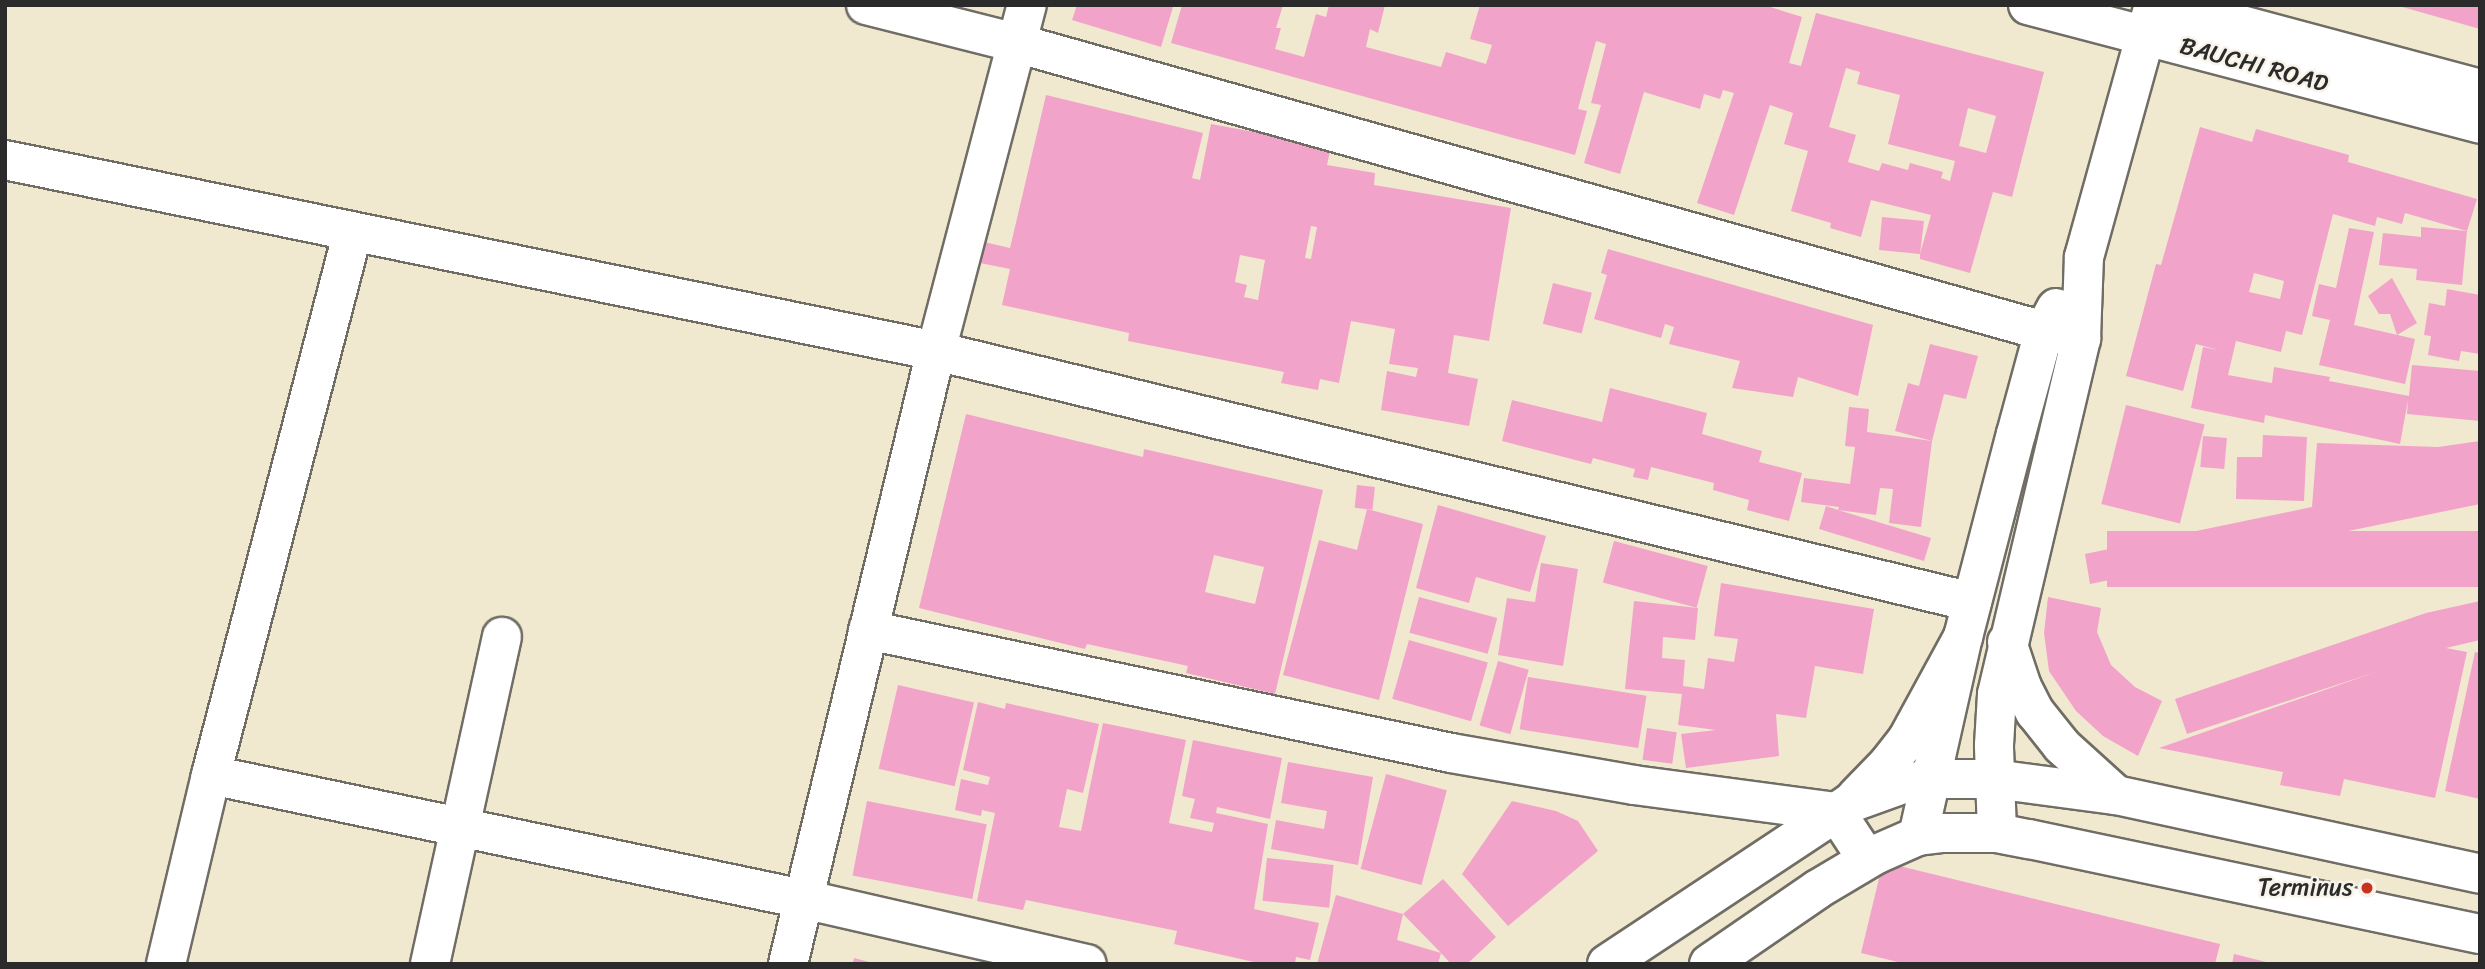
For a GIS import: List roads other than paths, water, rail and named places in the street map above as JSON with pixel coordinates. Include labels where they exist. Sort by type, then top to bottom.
[{"type":"main road","points":[[866,5],[1016,43],[2044,331],[2081,338]]},
{"type":"main road","points":[[788,964],[936,351],[1027,5]]},
{"type":"main road","name":"BAUCHI ROAD","points":[[2028,5],[2150,21],[2480,124]]},
{"type":"main road","name":"BAUCHI ROAD","points":[[2167,5],[2480,89]]},
{"type":"main road","points":[[1918,836],[1968,620],[2044,331],[2084,257],[2150,21]]},
{"type":"main road","points":[[5,160],[936,351],[1968,620]]},
{"type":"main road","points":[[166,964],[211,775],[353,231]]},
{"type":"main road","points":[[1997,833],[1994,779],[1997,694],[2007,642],[2081,338],[2084,257]]},
{"type":"main road","points":[[1608,964],[1843,807],[1888,764],[1908,738],[1968,620]]},
{"type":"main road","points":[[868,631],[1451,752],[1634,785],[1843,807],[1906,783],[1931,779],[1994,779],[2116,795],[2480,874]]},
{"type":"main road","points":[[430,964],[502,637]]},
{"type":"main road","points":[[2007,642],[2022,687],[2035,712],[2062,746],[2116,795]]},
{"type":"main road","points":[[211,775],[803,899],[1087,964]]},
{"type":"main road","points":[[1843,807],[1867,859]]},
{"type":"main road","points":[[1709,964],[1818,888],[1867,859],[1918,836],[1941,833],[1997,833],[2480,934]]},
{"type":"place","name":"Terminus","points":[[2367,888]]}]
